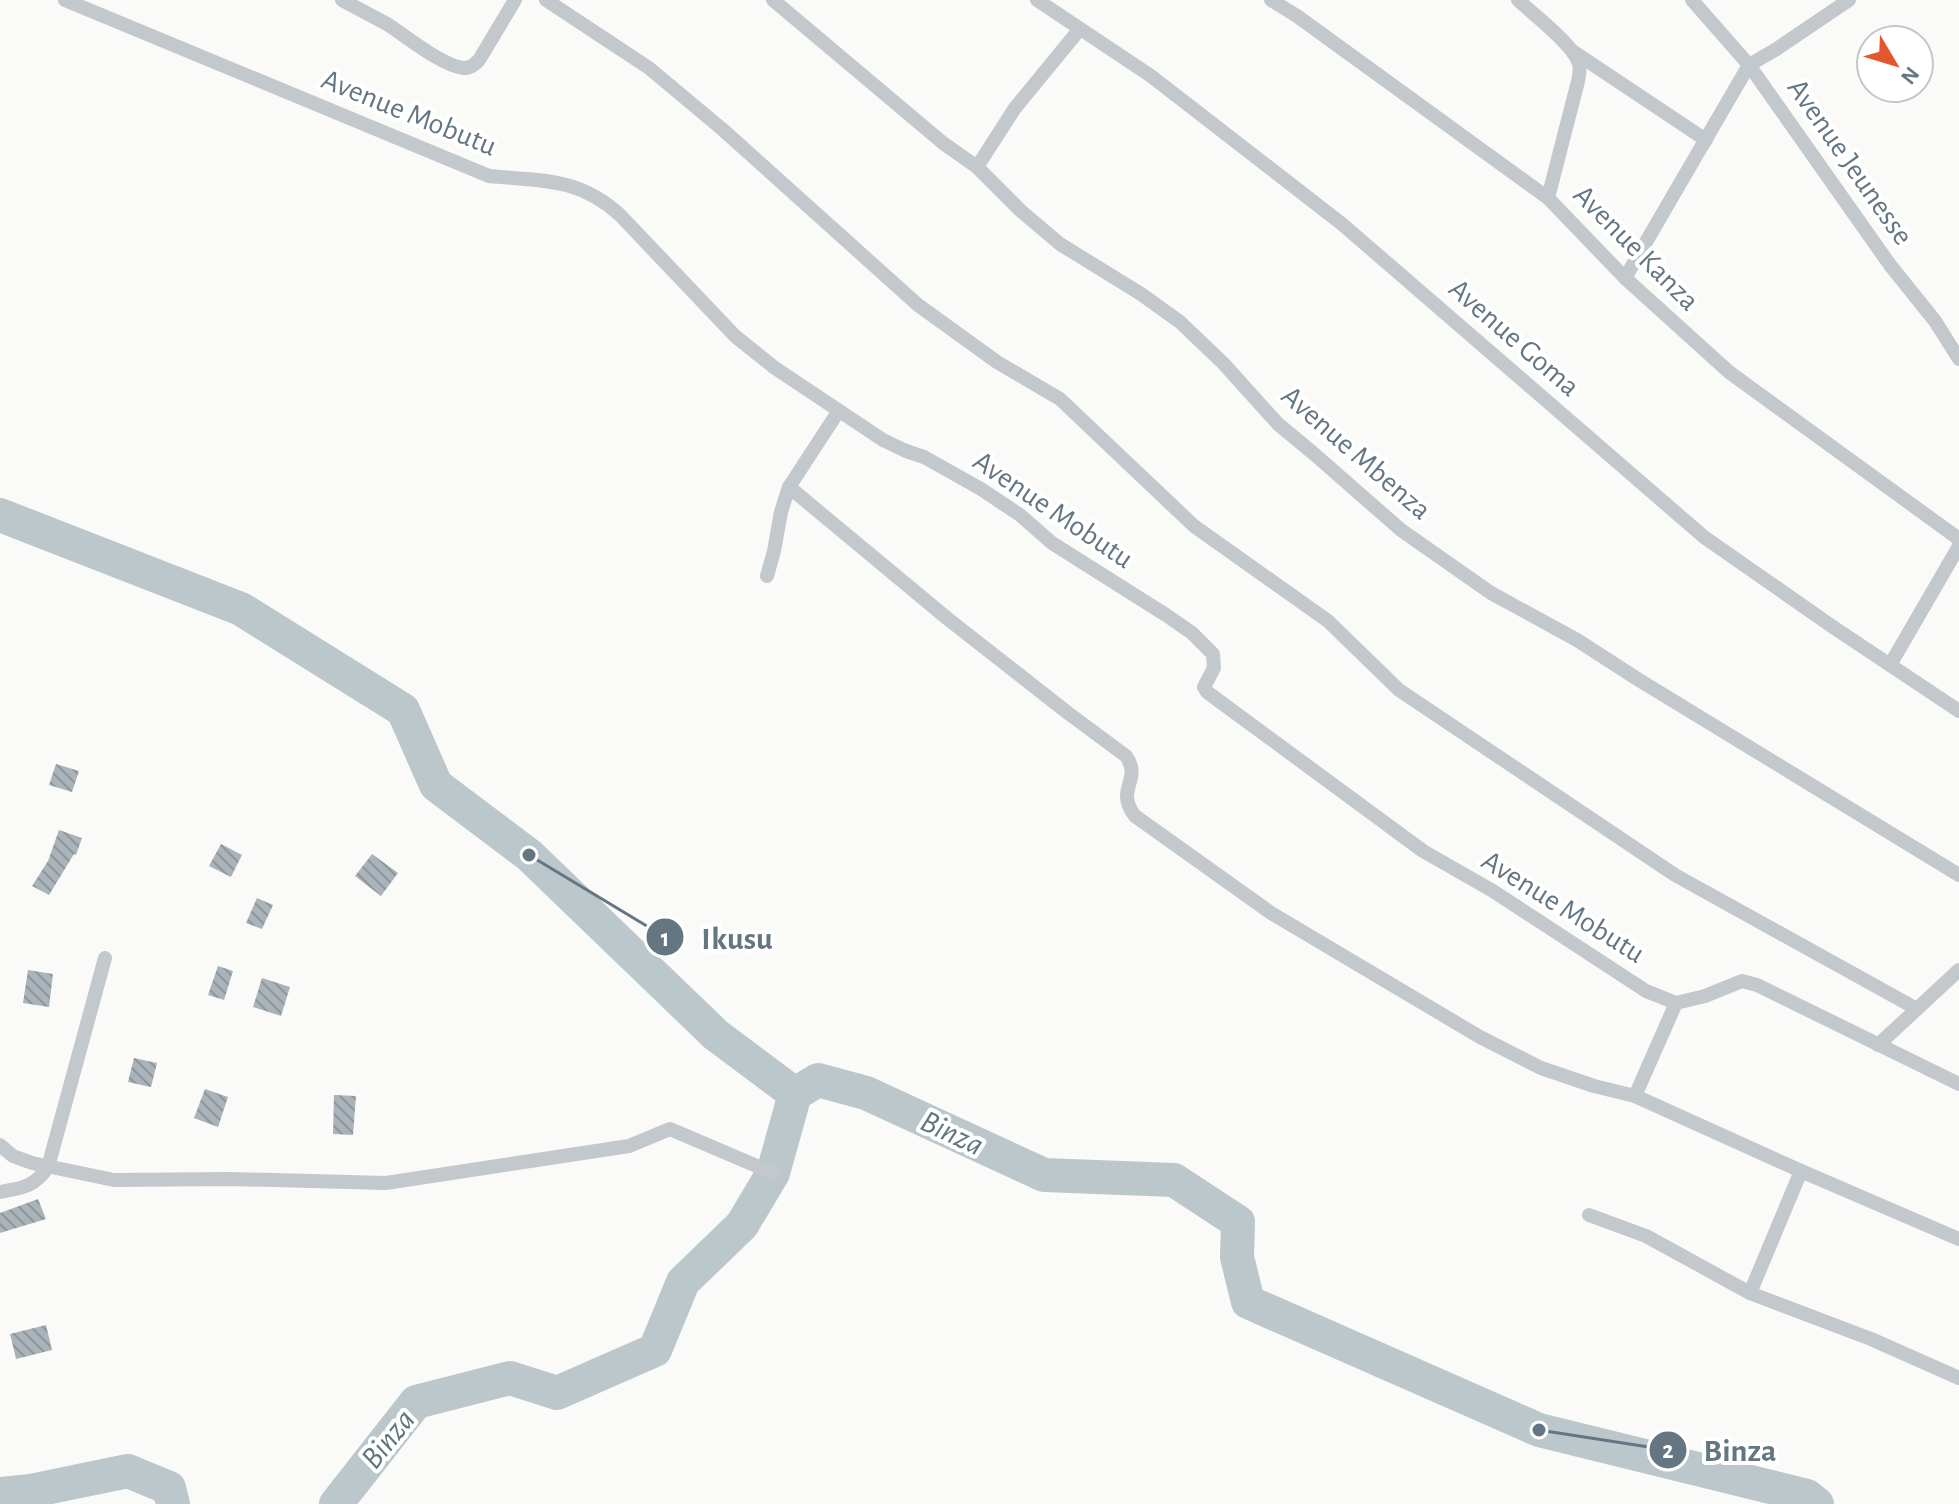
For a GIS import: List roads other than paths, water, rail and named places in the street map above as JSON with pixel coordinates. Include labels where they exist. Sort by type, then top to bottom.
[{"type":"street","name":"Avenue Mobutu","points":[[65,0],[489,176],[559,182],[605,201],[735,336],[775,368],[883,440],[924,457],[981,489],[1020,515],[1052,543],[1206,644],[1213,654],[1214,668],[1204,687],[1207,692],[1423,851],[1493,891],[1646,991],[1676,1003]]},
{"type":"street","points":[[342,0],[430,53],[458,67],[467,68],[479,60],[515,0]]},
{"type":"street","points":[[546,0],[649,68],[722,129],[918,305],[997,362],[1060,399],[1194,526],[1328,621],[1399,690],[1675,875],[1917,1009]]},
{"type":"street","name":"Avenue Mbenza","points":[[773,0],[943,143],[977,167],[1060,244],[1180,322],[1223,363],[1278,424],[1401,530],[1436,556],[1491,593],[1577,640],[1959,875]]},
{"type":"street","name":"Avenue Goma","points":[[1037,0],[1151,76],[1342,224],[1704,537],[1959,711]]},
{"type":"street","name":"Avenue Kanza","points":[[1271,0],[1548,198],[1625,278],[1729,372],[1959,539]]},
{"type":"street","points":[[1518,0],[1573,51],[1706,140]]},
{"type":"street","name":"Avenue Jeunesse","points":[[1692,0],[1749,65],[1890,265],[1935,321],[1959,359]]},
{"type":"street","points":[[1625,278],[1749,65],[1849,0]]},
{"type":"street","points":[[977,167],[1015,108],[1079,30]]},
{"type":"street","points":[[1548,198],[1580,72],[1573,51]]},
{"type":"street","points":[[767,576],[789,487],[838,412]]},
{"type":"street","points":[[789,487],[948,619],[1126,756],[1132,765],[1127,806],[1135,816],[1271,913],[1480,1037],[1541,1068],[1635,1096],[1959,1239]]},
{"type":"street","points":[[1890,665],[1959,546]]},
{"type":"street","points":[[0,1192],[25,1188],[39,1179],[48,1167],[105,958]]},
{"type":"street","points":[[1878,1045],[1959,970]]},
{"type":"street","points":[[1635,1096],[1676,1003],[1705,996],[1742,981],[1757,985],[1959,1084]]},
{"type":"street","points":[[0,1145],[13,1156],[48,1167],[114,1180],[386,1183],[629,1146],[670,1129],[773,1173]]},
{"type":"street","points":[[1750,1293],[1801,1171]]},
{"type":"street","points":[[1589,1215],[1646,1236],[1750,1293],[1871,1339],[1959,1378]]},
{"type":"waterway","points":[[0,515],[241,609],[403,710],[436,785],[529,855],[716,1035],[795,1094]]},
{"type":"waterway","name":"Binza","points":[[336,1504],[416,1402],[510,1378],[557,1393],[655,1350],[683,1282],[742,1225],[773,1173],[795,1094],[818,1080],[866,1093],[1044,1175],[1174,1180],[1238,1222],[1237,1257],[1248,1302],[1539,1430],[1807,1496],[1817,1504]]},
{"type":"waterway","name":"Binza","points":[[0,1494],[31,1491],[128,1471],[169,1488],[173,1504]]},
{"type":"place","name":"Ikusu","points":[[529,855]]},
{"type":"place","name":"Binza","points":[[1539,1430]]}]
